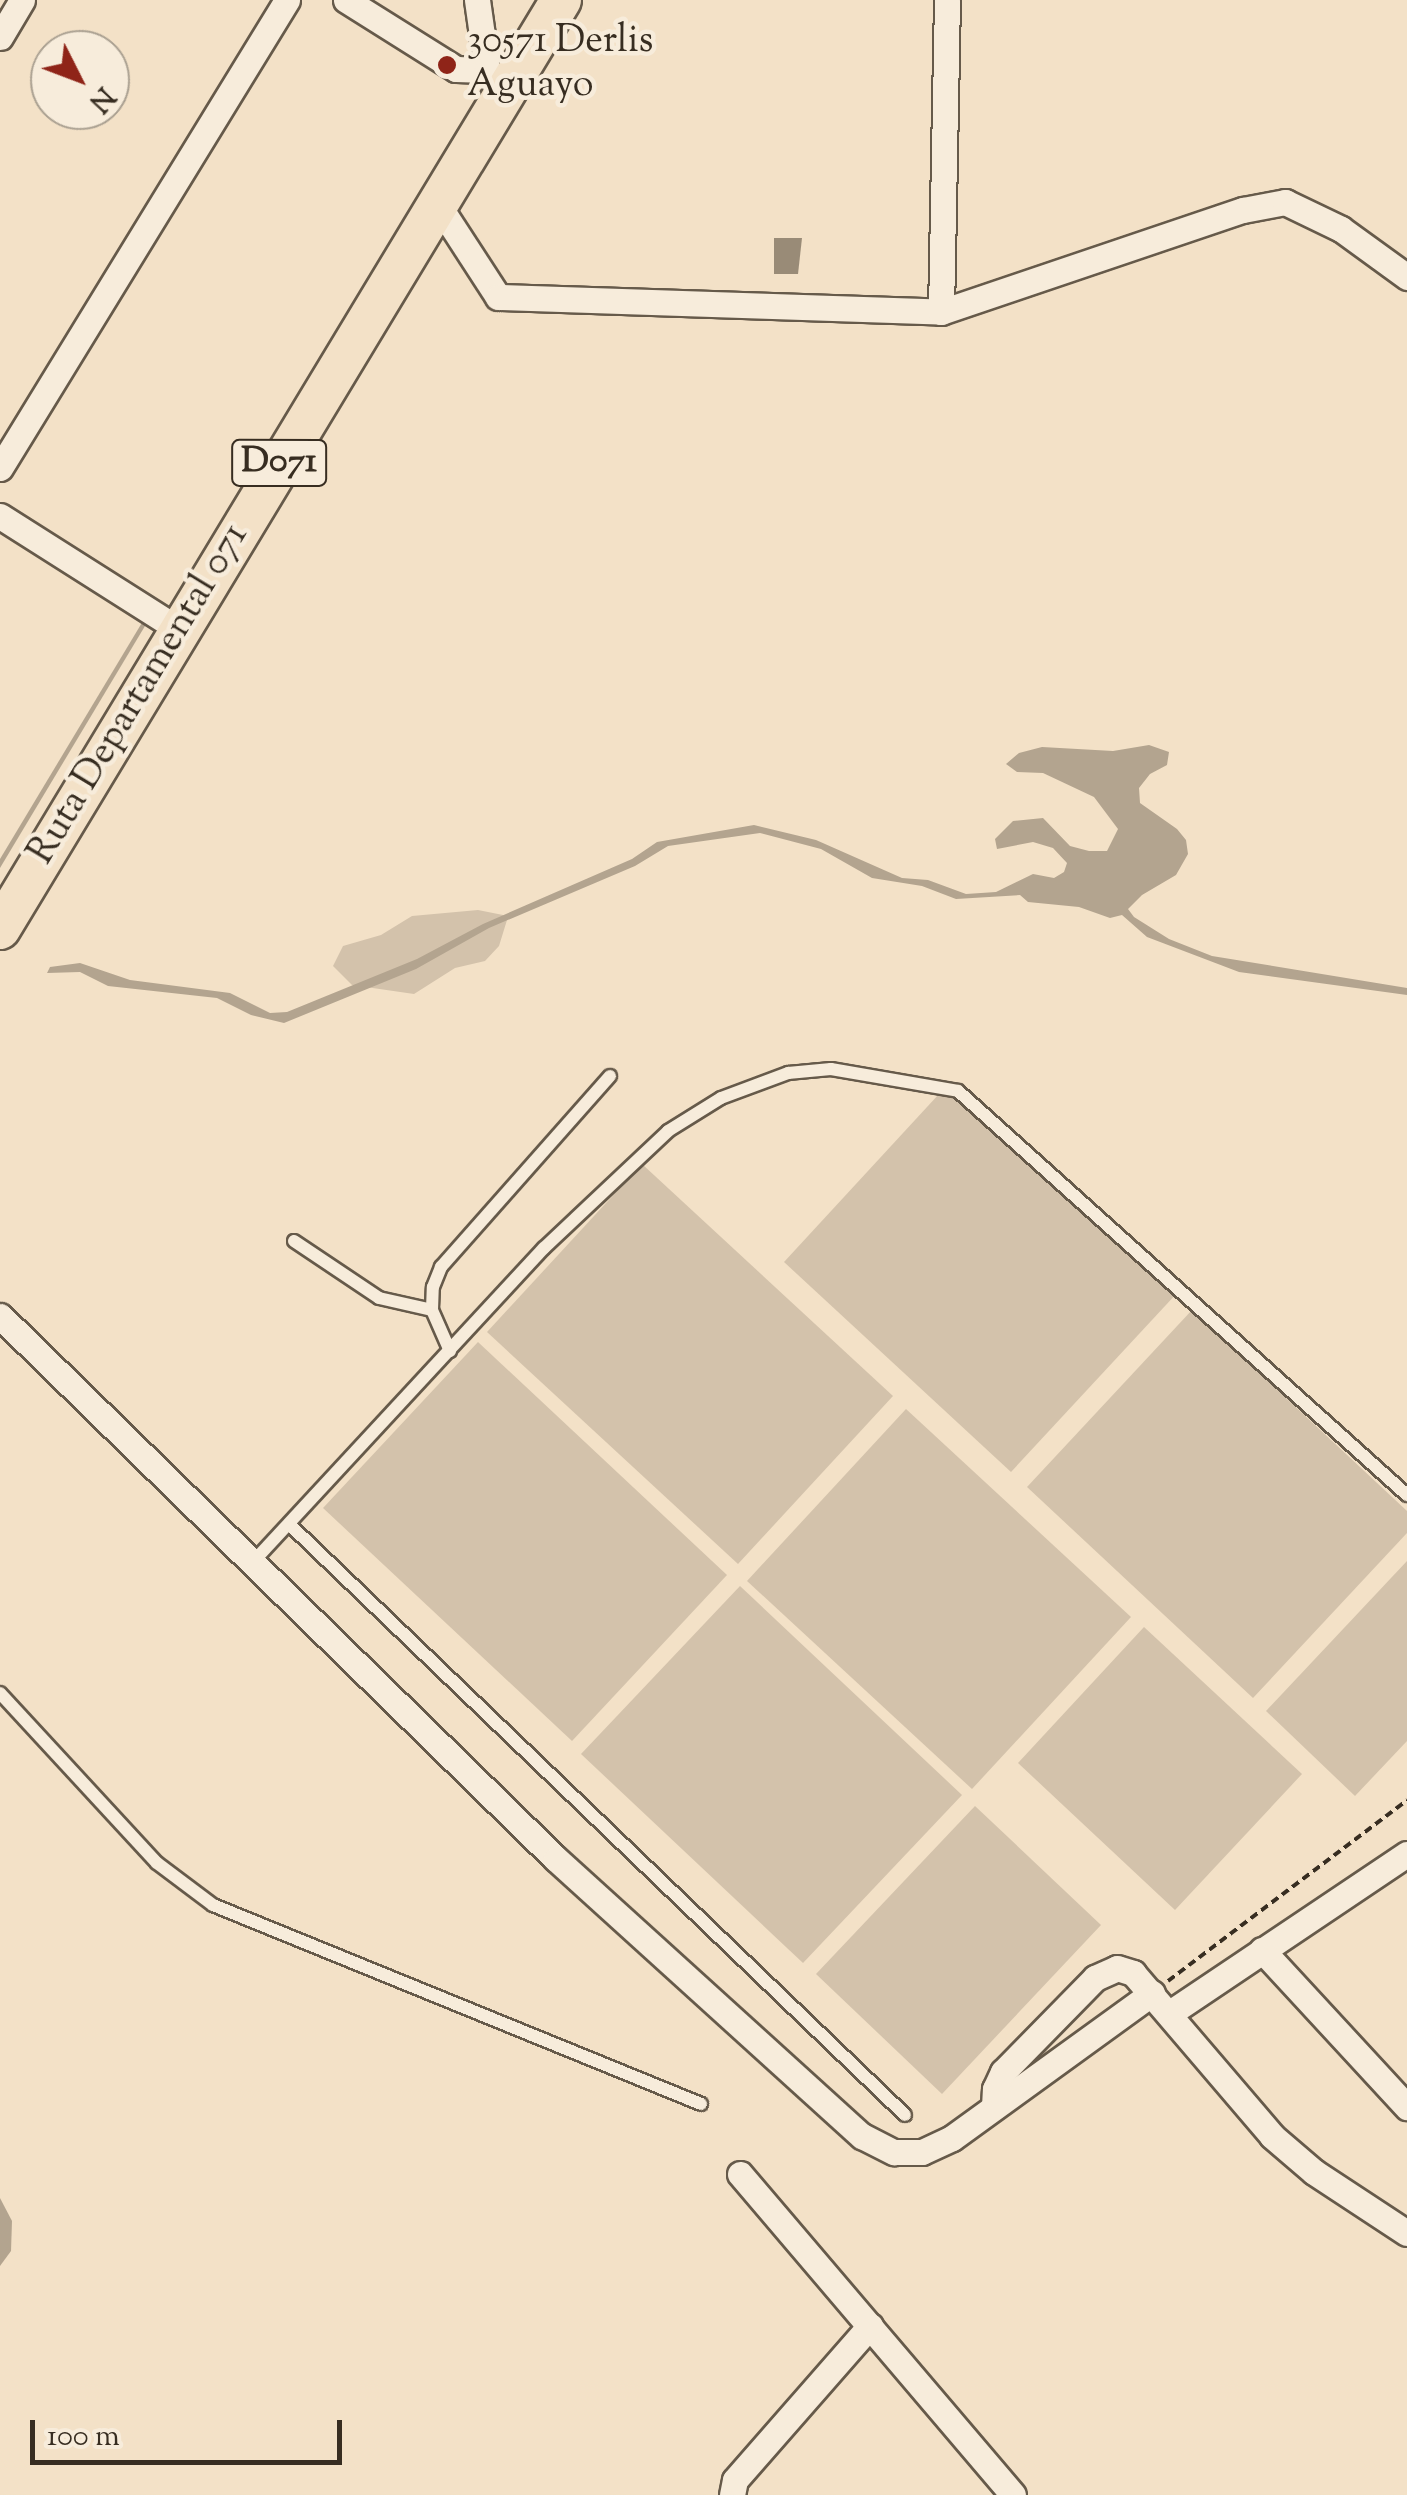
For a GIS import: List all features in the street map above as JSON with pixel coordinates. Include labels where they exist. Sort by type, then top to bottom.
[{"type":"main road","name":"Ruta Departamental 071","points":[[0,928],[437,203],[496,78],[561,0]]},
{"type":"street","points":[[0,37],[22,0]]},
{"type":"street","points":[[0,468],[287,0]]},
{"type":"street","points":[[346,0],[456,69],[496,78],[478,0]]},
{"type":"street","points":[[941,312],[947,0]]},
{"type":"street","points":[[437,203],[498,297],[941,312],[1243,210],[1285,202],[1341,229],[1407,277]]},
{"type":"street","points":[[0,516],[178,629]]},
{"type":"street","points":[[0,1316],[556,1859],[862,2136],[894,2152],[922,2152],[994,2107],[1152,1993]]},
{"type":"street","points":[[1170,2013],[1407,1854]]},
{"type":"street","points":[[1262,1950],[1407,2107]]},
{"type":"street","points":[[994,2107],[995,2089],[1003,2072],[1095,1978],[1117,1968],[1133,1972],[1272,2136],[1314,2172],[1407,2233]]},
{"type":"street","points":[[740,2174],[1014,2495]]},
{"type":"street","points":[[732,2495],[735,2480],[850,2344],[870,2326]]},
{"type":"lane","points":[[253,1562],[544,1248],[668,1131],[721,1098],[788,1073],[831,1070],[958,1090],[1407,1494]]},
{"type":"lane","points":[[450,1351],[432,1310],[433,1287],[441,1266],[610,1076]]},
{"type":"lane","points":[[294,1240],[378,1298],[432,1310]]},
{"type":"lane","points":[[290,1525],[905,2115]]},
{"type":"lane","points":[[0,1693],[157,1863],[213,1905],[701,2104]]},
{"type":"path","points":[[1152,1993],[1407,1800]]},
{"type":"shaded area","points":[[143,621],[145,626],[0,868],[0,859]]},
{"type":"shaded area","points":[[1149,745],[1169,752],[1167,765],[1150,774],[1139,788],[1140,803],[1177,829],[1186,840],[1188,854],[1176,875],[1142,895],[1128,909],[1134,917],[1169,939],[1212,956],[1407,988],[1407,995],[1239,972],[1147,937],[1122,915],[1110,918],[1079,907],[1028,902],[1020,895],[956,899],[922,886],[872,878],[821,849],[760,833],[668,846],[635,866],[489,928],[416,969],[284,1023],[251,1015],[217,998],[108,986],[80,972],[47,973],[50,967],[80,963],[130,980],[230,993],[270,1013],[287,1012],[417,959],[483,924],[632,859],[657,842],[754,825],[816,840],[902,878],[928,880],[966,894],[996,892],[1033,874],[1054,878],[1064,872],[1067,863],[1053,848],[1033,842],[997,849],[995,839],[1013,821],[1043,818],[1070,846],[1089,851],[1107,851],[1118,829],[1094,797],[1043,773],[1017,772],[1006,764],[1019,753],[1042,747],[1113,751]]},
{"type":"shaded area","points":[[478,910],[503,915],[507,920],[499,946],[485,961],[455,968],[414,994],[352,985],[333,966],[343,946],[381,935],[412,916]]},
{"type":"shaded area","points":[[951,1081],[1178,1292],[1011,1472],[784,1262]]},
{"type":"shaded area","points":[[642,1164],[893,1396],[738,1564],[487,1332]]},
{"type":"shaded area","points":[[1192,1310],[1407,1511],[1407,1533],[1253,1698],[1027,1487]]},
{"type":"shaded area","points":[[478,1342],[727,1575],[572,1741],[323,1508]]},
{"type":"shaded area","points":[[906,1409],[1131,1617],[972,1789],[747,1581]]},
{"type":"shaded area","points":[[1407,1561],[1407,1741],[1355,1796],[1266,1711]]},
{"type":"shaded area","points":[[740,1586],[962,1795],[803,1963],[581,1754]]},
{"type":"shaded area","points":[[1144,1627],[1302,1774],[1175,1910],[1018,1763]]},
{"type":"shaded area","points":[[975,1806],[1101,1925],[942,2094],[816,1974]]},
{"type":"shaded area","points":[[0,2198],[12,2221],[11,2251],[0,2266]]},
{"type":"building","points":[[774,238],[802,238],[798,274],[774,274]]},
{"type":"place","name":"30571 Derlis Aguayo","points":[[447,65]]}]
